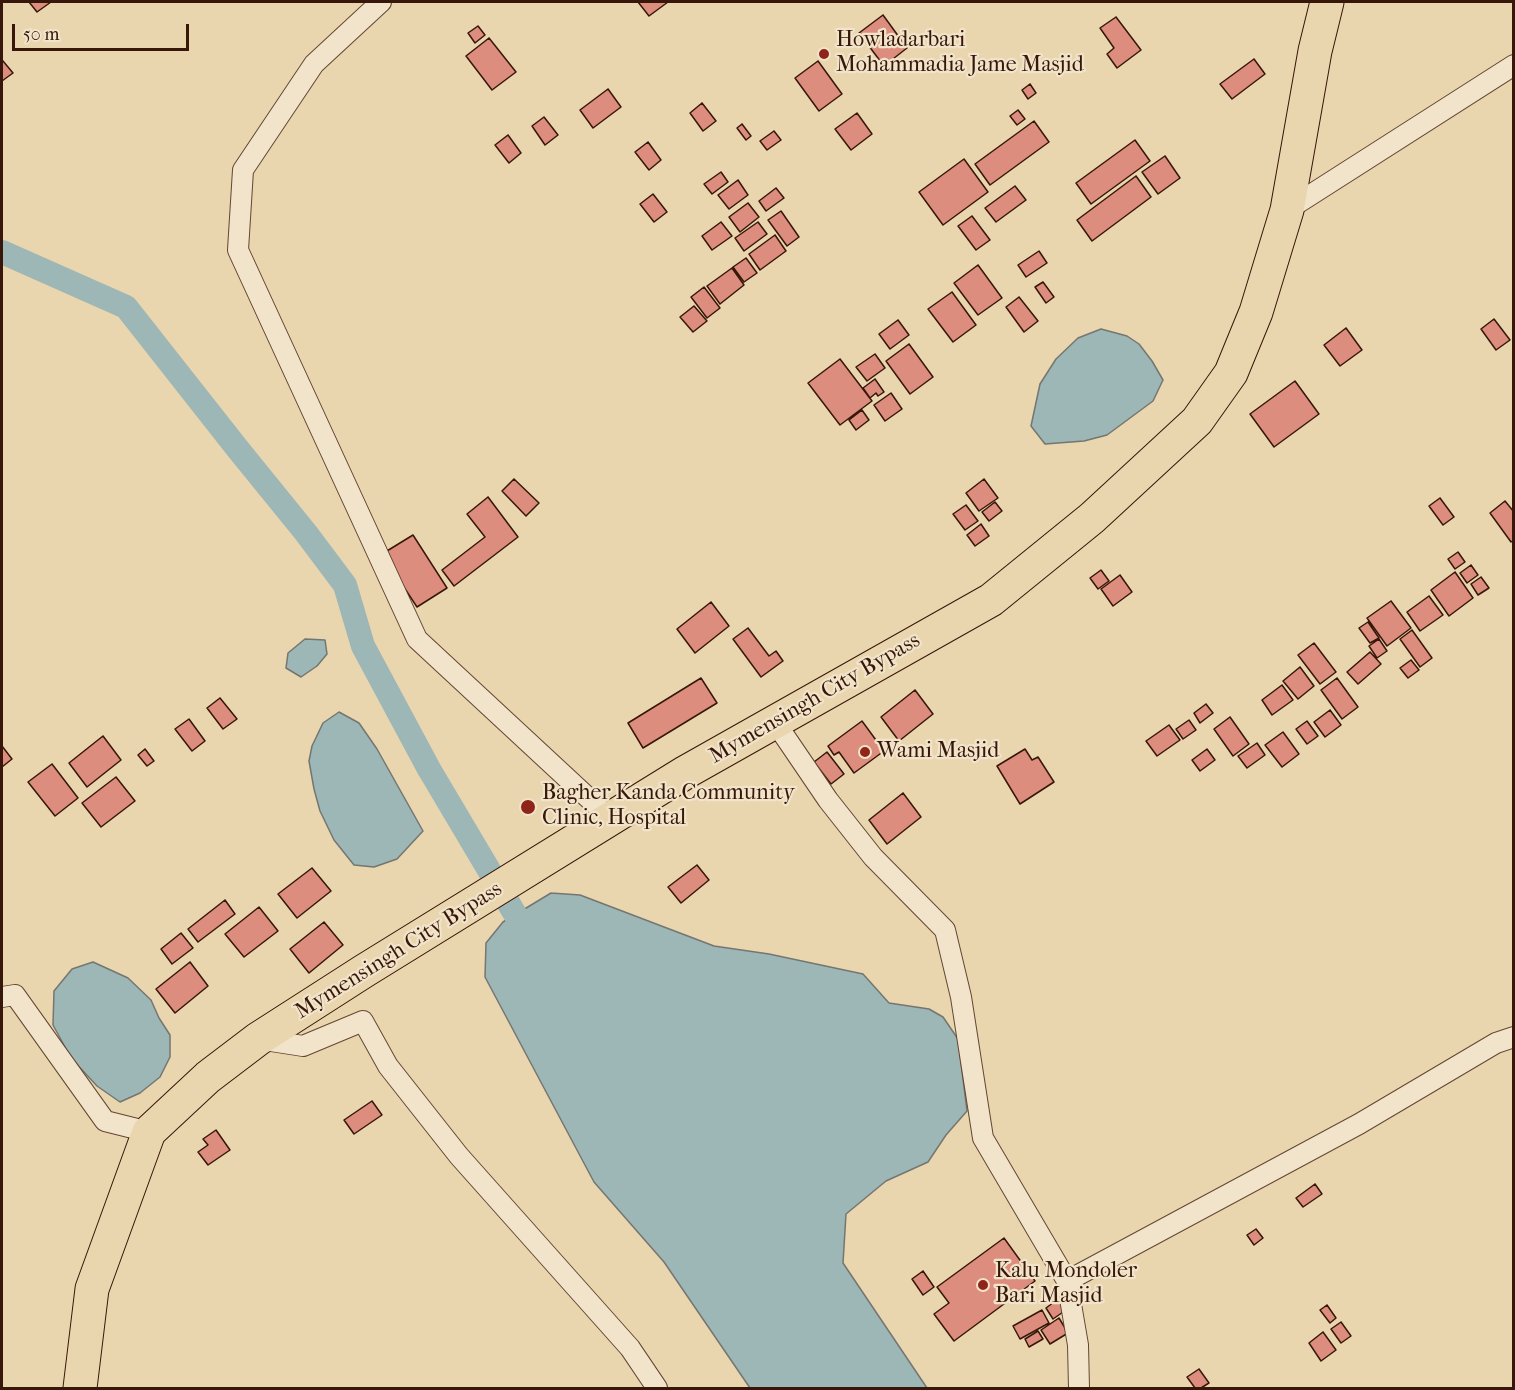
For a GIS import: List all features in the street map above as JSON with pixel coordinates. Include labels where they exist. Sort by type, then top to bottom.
[{"type":"highway","name":"Mymensingh City Bypass","points":[[80,1389],[92,1289],[149,1132],[208,1077],[258,1039],[364,971],[686,772],[991,600],[1092,518],[1197,422],[1231,374],[1256,312],[1287,210],[1315,51],[1327,2]]},
{"type":"street","points":[[381,2],[314,64],[243,170],[238,250],[417,639],[611,819]]},
{"type":"street","points":[[1287,210],[1514,64]]},
{"type":"street","points":[[775,722],[828,800],[873,857],[945,930],[961,997],[983,1138],[1067,1281],[1078,1345],[1079,1389]]},
{"type":"street","points":[[2,997],[15,996],[105,1121],[149,1132]]},
{"type":"street","points":[[258,1039],[303,1046],[363,1021],[388,1066],[459,1156],[630,1348],[657,1389]]},
{"type":"street","points":[[1067,1281],[1359,1124],[1496,1043],[1514,1037]]},
{"type":"water","points":[[1101,329],[1127,336],[1139,344],[1152,361],[1163,380],[1153,401],[1107,435],[1084,441],[1045,444],[1031,426],[1040,384],[1056,359],[1078,338]]},
{"type":"water","points":[[305,639],[325,640],[327,654],[317,666],[301,677],[286,668],[288,653]]},
{"type":"water","points":[[339,712],[359,723],[377,749],[423,831],[397,859],[374,867],[354,865],[334,840],[320,811],[314,789],[309,761],[312,746],[323,723]]},
{"type":"water","points":[[551,893],[580,895],[714,946],[769,954],[863,974],[889,1003],[929,1009],[943,1017],[958,1039],[967,1111],[946,1135],[928,1162],[886,1181],[846,1214],[843,1263],[927,1388],[750,1388],[664,1262],[594,1182],[485,977],[486,943],[503,922]]},
{"type":"water","points":[[93,962],[128,978],[151,1000],[170,1035],[170,1057],[160,1077],[140,1093],[120,1102],[97,1086],[71,1058],[53,1025],[54,991],[72,969]]},
{"type":"building","points":[[29,2],[51,2],[37,12]]},
{"type":"building","points":[[638,2],[668,2],[649,16]]},
{"type":"building","points":[[883,15],[907,48],[884,66],[859,33]]},
{"type":"building","points":[[1116,17],[1141,50],[1117,68],[1107,54],[1114,48],[1100,28]]},
{"type":"building","points":[[478,26],[485,35],[475,43],[468,33]]},
{"type":"building","points":[[489,38],[516,72],[492,90],[466,56]]},
{"type":"building","points":[[1254,59],[1265,74],[1232,99],[1220,84]]},
{"type":"building","points":[[818,61],[842,94],[819,111],[795,78]]},
{"type":"building","points":[[2,62],[13,73],[2,81]]},
{"type":"building","points":[[1030,84],[1036,93],[1028,99],[1022,90]]},
{"type":"building","points":[[608,89],[621,107],[593,128],[580,110]]},
{"type":"building","points":[[702,103],[716,121],[703,131],[690,113]]},
{"type":"building","points":[[1018,110],[1025,119],[1017,125],[1010,116]]},
{"type":"building","points":[[857,113],[872,134],[851,150],[835,129]]},
{"type":"building","points":[[544,117],[558,135],[545,145],[532,126]]},
{"type":"building","points":[[1034,121],[1049,142],[990,185],[975,164]]},
{"type":"building","points":[[742,124],[751,136],[746,140],[737,128]]},
{"type":"building","points":[[774,131],[781,140],[767,150],[760,141]]},
{"type":"building","points":[[508,135],[521,153],[509,163],[495,145]]},
{"type":"building","points":[[1135,140],[1150,161],[1091,204],[1076,183]]},
{"type":"building","points":[[648,142],[661,160],[649,170],[635,152]]},
{"type":"building","points":[[1165,156],[1180,178],[1158,194],[1142,172]]},
{"type":"building","points":[[964,159],[988,192],[943,225],[919,192]]},
{"type":"building","points":[[721,172],[728,182],[712,194],[704,184]]},
{"type":"building","points":[[1136,176],[1151,197],[1092,241],[1077,220]]},
{"type":"building","points":[[738,180],[748,195],[729,209],[718,195]]},
{"type":"building","points":[[1015,186],[1026,200],[996,222],[985,208]]},
{"type":"building","points":[[776,188],[784,198],[766,211],[759,201]]},
{"type":"building","points":[[653,194],[667,212],[654,222],[640,204]]},
{"type":"building","points":[[748,203],[759,217],[740,232],[729,217]]},
{"type":"building","points":[[781,211],[799,237],[787,246],[768,220]]},
{"type":"building","points":[[972,216],[990,240],[976,250],[958,226]]},
{"type":"building","points":[[721,222],[732,236],[712,250],[702,236]]},
{"type":"building","points":[[758,222],[767,234],[744,251],[735,238]]},
{"type":"building","points":[[775,235],[786,251],[760,270],[749,254]]},
{"type":"building","points":[[1039,251],[1047,263],[1026,277],[1018,265]]},
{"type":"building","points":[[746,258],[757,273],[744,282],[733,267]]},
{"type":"building","points":[[978,265],[1002,298],[978,315],[954,283]]},
{"type":"building","points":[[732,268],[744,285],[720,304],[707,286]]},
{"type":"building","points":[[1043,282],[1054,297],[1046,303],[1035,287]]},
{"type":"building","points":[[704,287],[720,308],[707,318],[691,297]]},
{"type":"building","points":[[952,292],[976,325],[953,342],[928,309]]},
{"type":"building","points":[[1019,297],[1038,321],[1024,332],[1006,307]]},
{"type":"building","points":[[694,306],[707,321],[693,332],[680,317]]},
{"type":"building","points":[[1494,319],[1510,340],[1496,350],[1481,329]]},
{"type":"building","points":[[898,320],[909,335],[890,349],[879,334]]},
{"type":"building","points":[[1346,328],[1362,350],[1340,366],[1324,345]]},
{"type":"building","points":[[909,344],[933,377],[910,394],[886,361]]},
{"type":"building","points":[[875,354],[885,368],[867,381],[856,367]]},
{"type":"building","points":[[840,359],[872,401],[840,425],[808,383]]},
{"type":"building","points":[[875,379],[884,392],[878,396],[876,393],[870,398],[863,388]]},
{"type":"building","points":[[1295,381],[1319,414],[1274,447],[1250,414]]},
{"type":"building","points":[[891,393],[902,409],[885,421],[874,405]]},
{"type":"building","points":[[862,410],[869,420],[856,430],[849,420]]},
{"type":"building","points":[[514,479],[539,503],[526,516],[502,491]]},
{"type":"building","points":[[984,479],[998,498],[979,511],[966,493]]},
{"type":"building","points":[[488,497],[518,537],[454,586],[442,570],[485,537],[467,514]]},
{"type":"building","points":[[1440,498],[1454,517],[1443,525],[1429,506]]},
{"type":"building","points":[[1505,501],[1514,512],[1514,540],[1511,542],[1490,513]]},
{"type":"building","points":[[995,502],[1002,511],[989,521],[982,512]]},
{"type":"building","points":[[966,505],[978,521],[965,530],[953,514]]},
{"type":"building","points":[[981,524],[989,536],[975,546],[967,535]]},
{"type":"building","points":[[413,535],[447,588],[417,607],[382,554]]},
{"type":"building","points":[[1458,552],[1465,562],[1455,569],[1448,559]]},
{"type":"building","points":[[1471,565],[1478,575],[1467,583],[1460,573]]},
{"type":"building","points":[[1101,570],[1109,581],[1098,589],[1090,578]]},
{"type":"building","points":[[1455,572],[1473,598],[1449,616],[1431,590]]},
{"type":"building","points":[[1120,575],[1132,592],[1113,606],[1101,589]]},
{"type":"building","points":[[1481,577],[1489,588],[1478,595],[1471,584]]},
{"type":"building","points":[[1429,596],[1443,615],[1420,631],[1407,612]]},
{"type":"building","points":[[1391,601],[1411,628],[1387,646],[1367,618]]},
{"type":"building","points":[[711,602],[729,626],[695,653],[677,629]]},
{"type":"building","points":[[1368,622],[1379,638],[1370,643],[1359,628]]},
{"type":"building","points":[[748,628],[769,656],[776,651],[783,661],[761,677],[733,639]]},
{"type":"building","points":[[1412,630],[1432,658],[1420,667],[1400,639]]},
{"type":"building","points":[[1379,639],[1387,651],[1377,658],[1369,646]]},
{"type":"building","points":[[1314,643],[1336,672],[1320,684],[1298,655]]},
{"type":"building","points":[[1370,652],[1381,664],[1358,684],[1347,672]]},
{"type":"building","points":[[1411,660],[1419,670],[1408,678],[1400,668]]},
{"type":"building","points":[[1300,667],[1314,686],[1298,699],[1283,681]]},
{"type":"building","points":[[701,678],[717,703],[643,748],[628,723]]},
{"type":"building","points":[[1337,678],[1358,707],[1342,719],[1321,690]]},
{"type":"building","points":[[1282,685],[1293,700],[1272,715],[1262,700]]},
{"type":"building","points":[[915,690],[933,714],[899,741],[881,717]]},
{"type":"building","points":[[220,698],[237,719],[223,729],[207,708]]},
{"type":"building","points":[[1206,704],[1213,713],[1200,723],[1194,713]]},
{"type":"building","points":[[1330,710],[1341,725],[1325,737],[1314,722]]},
{"type":"building","points":[[1230,717],[1249,744],[1233,756],[1214,729]]},
{"type":"building","points":[[189,719],[205,741],[192,751],[175,729]]},
{"type":"building","points":[[1189,720],[1196,730],[1183,739],[1176,729]]},
{"type":"building","points":[[862,721],[884,751],[854,773],[839,752],[834,755],[828,746]]},
{"type":"building","points":[[1307,721],[1318,736],[1307,744],[1296,729]]},
{"type":"building","points":[[1169,725],[1180,740],[1157,756],[1146,741]]},
{"type":"building","points":[[1283,732],[1299,754],[1282,767],[1265,745]]},
{"type":"building","points":[[103,736],[121,760],[87,787],[69,763]]},
{"type":"building","points":[[1257,743],[1265,755],[1247,768],[1238,756]]},
{"type":"building","points":[[2,746],[12,759],[2,767]]},
{"type":"building","points":[[145,749],[154,761],[147,766],[138,755]]},
{"type":"building","points":[[1025,749],[1032,760],[1038,757],[1054,782],[1020,804],[997,766]]},
{"type":"building","points":[[1207,749],[1215,760],[1200,771],[1192,760]]},
{"type":"building","points":[[827,752],[844,774],[831,784],[814,762]]},
{"type":"building","points":[[52,764],[78,798],[55,816],[28,782]]},
{"type":"building","points":[[116,777],[135,801],[101,827],[82,803]]},
{"type":"building","points":[[903,793],[921,817],[887,844],[869,820]]},
{"type":"building","points":[[697,865],[709,880],[681,903],[668,887]]},
{"type":"building","points":[[312,868],[331,891],[297,918],[278,894]]},
{"type":"building","points":[[225,900],[235,914],[198,942],[188,929]]},
{"type":"building","points":[[259,907],[278,931],[244,957],[225,934]]},
{"type":"building","points":[[324,922],[343,945],[309,973],[290,949]]},
{"type":"building","points":[[181,933],[193,948],[172,964],[161,949]]},
{"type":"building","points":[[190,962],[208,986],[175,1013],[156,989]]},
{"type":"building","points":[[372,1101],[382,1115],[354,1134],[344,1120]]},
{"type":"building","points":[[216,1130],[230,1150],[208,1165],[198,1152],[208,1145],[203,1139]]},
{"type":"building","points":[[1315,1184],[1322,1194],[1303,1207],[1296,1198]]},
{"type":"building","points":[[1256,1229],[1263,1238],[1254,1245],[1247,1235]]},
{"type":"building","points":[[1004,1238],[1035,1281],[954,1341],[934,1314],[949,1303],[937,1287]]},
{"type":"building","points":[[923,1271],[934,1287],[923,1295],[912,1279]]},
{"type":"building","points":[[1058,1299],[1066,1310],[1053,1319],[1046,1308]]},
{"type":"building","points":[[1327,1305],[1336,1318],[1330,1323],[1320,1310]]},
{"type":"building","points":[[1042,1310],[1049,1323],[1020,1339],[1013,1326]]},
{"type":"building","points":[[1059,1318],[1068,1333],[1050,1344],[1041,1330]]},
{"type":"building","points":[[1341,1322],[1351,1336],[1341,1343],[1331,1329]]},
{"type":"building","points":[[1038,1331],[1043,1339],[1029,1347],[1025,1339]]},
{"type":"building","points":[[1323,1332],[1336,1350],[1321,1361],[1309,1343]]},
{"type":"building","points":[[1199,1369],[1209,1383],[1201,1388],[1195,1388],[1187,1377]]},
{"type":"waterway","points":[[2,252],[126,307],[306,533],[345,585],[363,646],[429,769],[531,941]]},
{"type":"place","name":"Howladarbari Mohammadia Jame Masjid","points":[[824,54]]},
{"type":"place","name":"Wami Masjid","points":[[865,752]]},
{"type":"place","name":"Bagher Kanda Community Clinic, Hospital","points":[[528,807]]},
{"type":"place","name":"Kalu Mondoler Bari Masjid","points":[[983,1285]]}]
